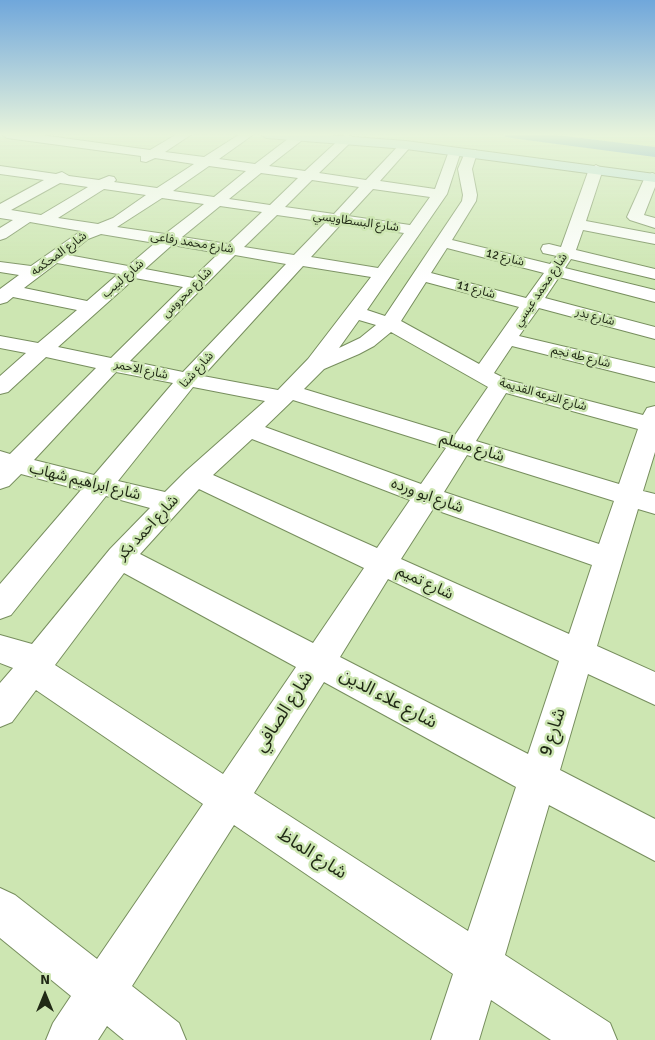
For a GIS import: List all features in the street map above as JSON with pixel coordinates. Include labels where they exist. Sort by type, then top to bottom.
[{"type":"street","points":[[0,212],[50,183]]},
{"type":"street","name":"شارع البسطاويسي","points":[[92,183],[414,230]]},
{"type":"street","name":"شارع المحكمه","points":[[5,294],[82,236],[118,221],[175,183]]},
{"type":"street","name":"شارع لبيب","points":[[0,387],[169,239],[239,183]]},
{"type":"street","name":"شارع محروس","points":[[5,468],[302,183]]},
{"type":"street","points":[[354,183],[442,189],[468,188]]},
{"type":"street","name":"شارع شتا","points":[[0,606],[187,380],[373,183]]},
{"type":"street","name":"شارع احمد بكر","points":[[0,710],[23,659],[195,477],[286,395],[316,364],[384,274],[446,183]]},
{"type":"street","name":"شارع احمد بكر","points":[[316,364],[367,342],[390,323],[469,201],[467,183]]},
{"type":"street","name":"شارع محمد عيسي","points":[[491,380],[508,338],[567,253],[592,183]]},
{"type":"street","points":[[651,183],[635,217],[655,223]]},
{"type":"street","points":[[0,236],[103,184]]},
{"type":"street","points":[[639,209],[655,211]]},
{"type":"street","name":"شارع محمد رفاعى","points":[[0,212],[384,274]]},
{"type":"street","points":[[578,224],[655,238]]},
{"type":"street","points":[[452,226],[471,231]]},
{"type":"street","name":"شارع 12","points":[[442,242],[655,296]]},
{"type":"street","points":[[529,244],[655,274]]},
{"type":"street","points":[[54,257],[196,284]]},
{"type":"street","points":[[0,267],[34,272]]},
{"type":"street","name":"شارع 11","points":[[420,275],[533,303]]},
{"type":"street","points":[[606,320],[620,287]]},
{"type":"street","points":[[5,294],[90,307]]},
{"type":"street","name":"شارع بدر","points":[[533,303],[655,333]]},
{"type":"street","name":"شارع الترعه القديمة","points":[[356,313],[390,323],[491,380],[654,421]]},
{"type":"street","name":"شارع طه نجم","points":[[508,338],[655,375]]},
{"type":"street","name":"شارع الاحمر","points":[[0,342],[187,380],[286,395]]},
{"type":"street","name":"شارع الصافي","points":[[70,1040],[460,444],[491,380]]},
{"type":"street","name":"شارع مسلم","points":[[286,395],[460,444],[642,500]]},
{"type":"street","name":"شارع 9","points":[[455,1040],[608,559],[642,500],[654,421]]},
{"type":"street","name":"شارع ابو ورده","points":[[248,429],[426,496],[608,559]]},
{"type":"street","name":"شارع ابراهيم شهاب","points":[[5,468],[100,486],[170,503]]},
{"type":"street","name":"شارع تميم","points":[[195,477],[655,689]]},
{"type":"street","name":"شارع علاء الدين","points":[[120,557],[655,841]]},
{"type":"street","name":"شارع الماظ","points":[[23,659],[228,798],[593,1040]]},
{"type":"street","points":[[0,910],[162,1040]]}]
